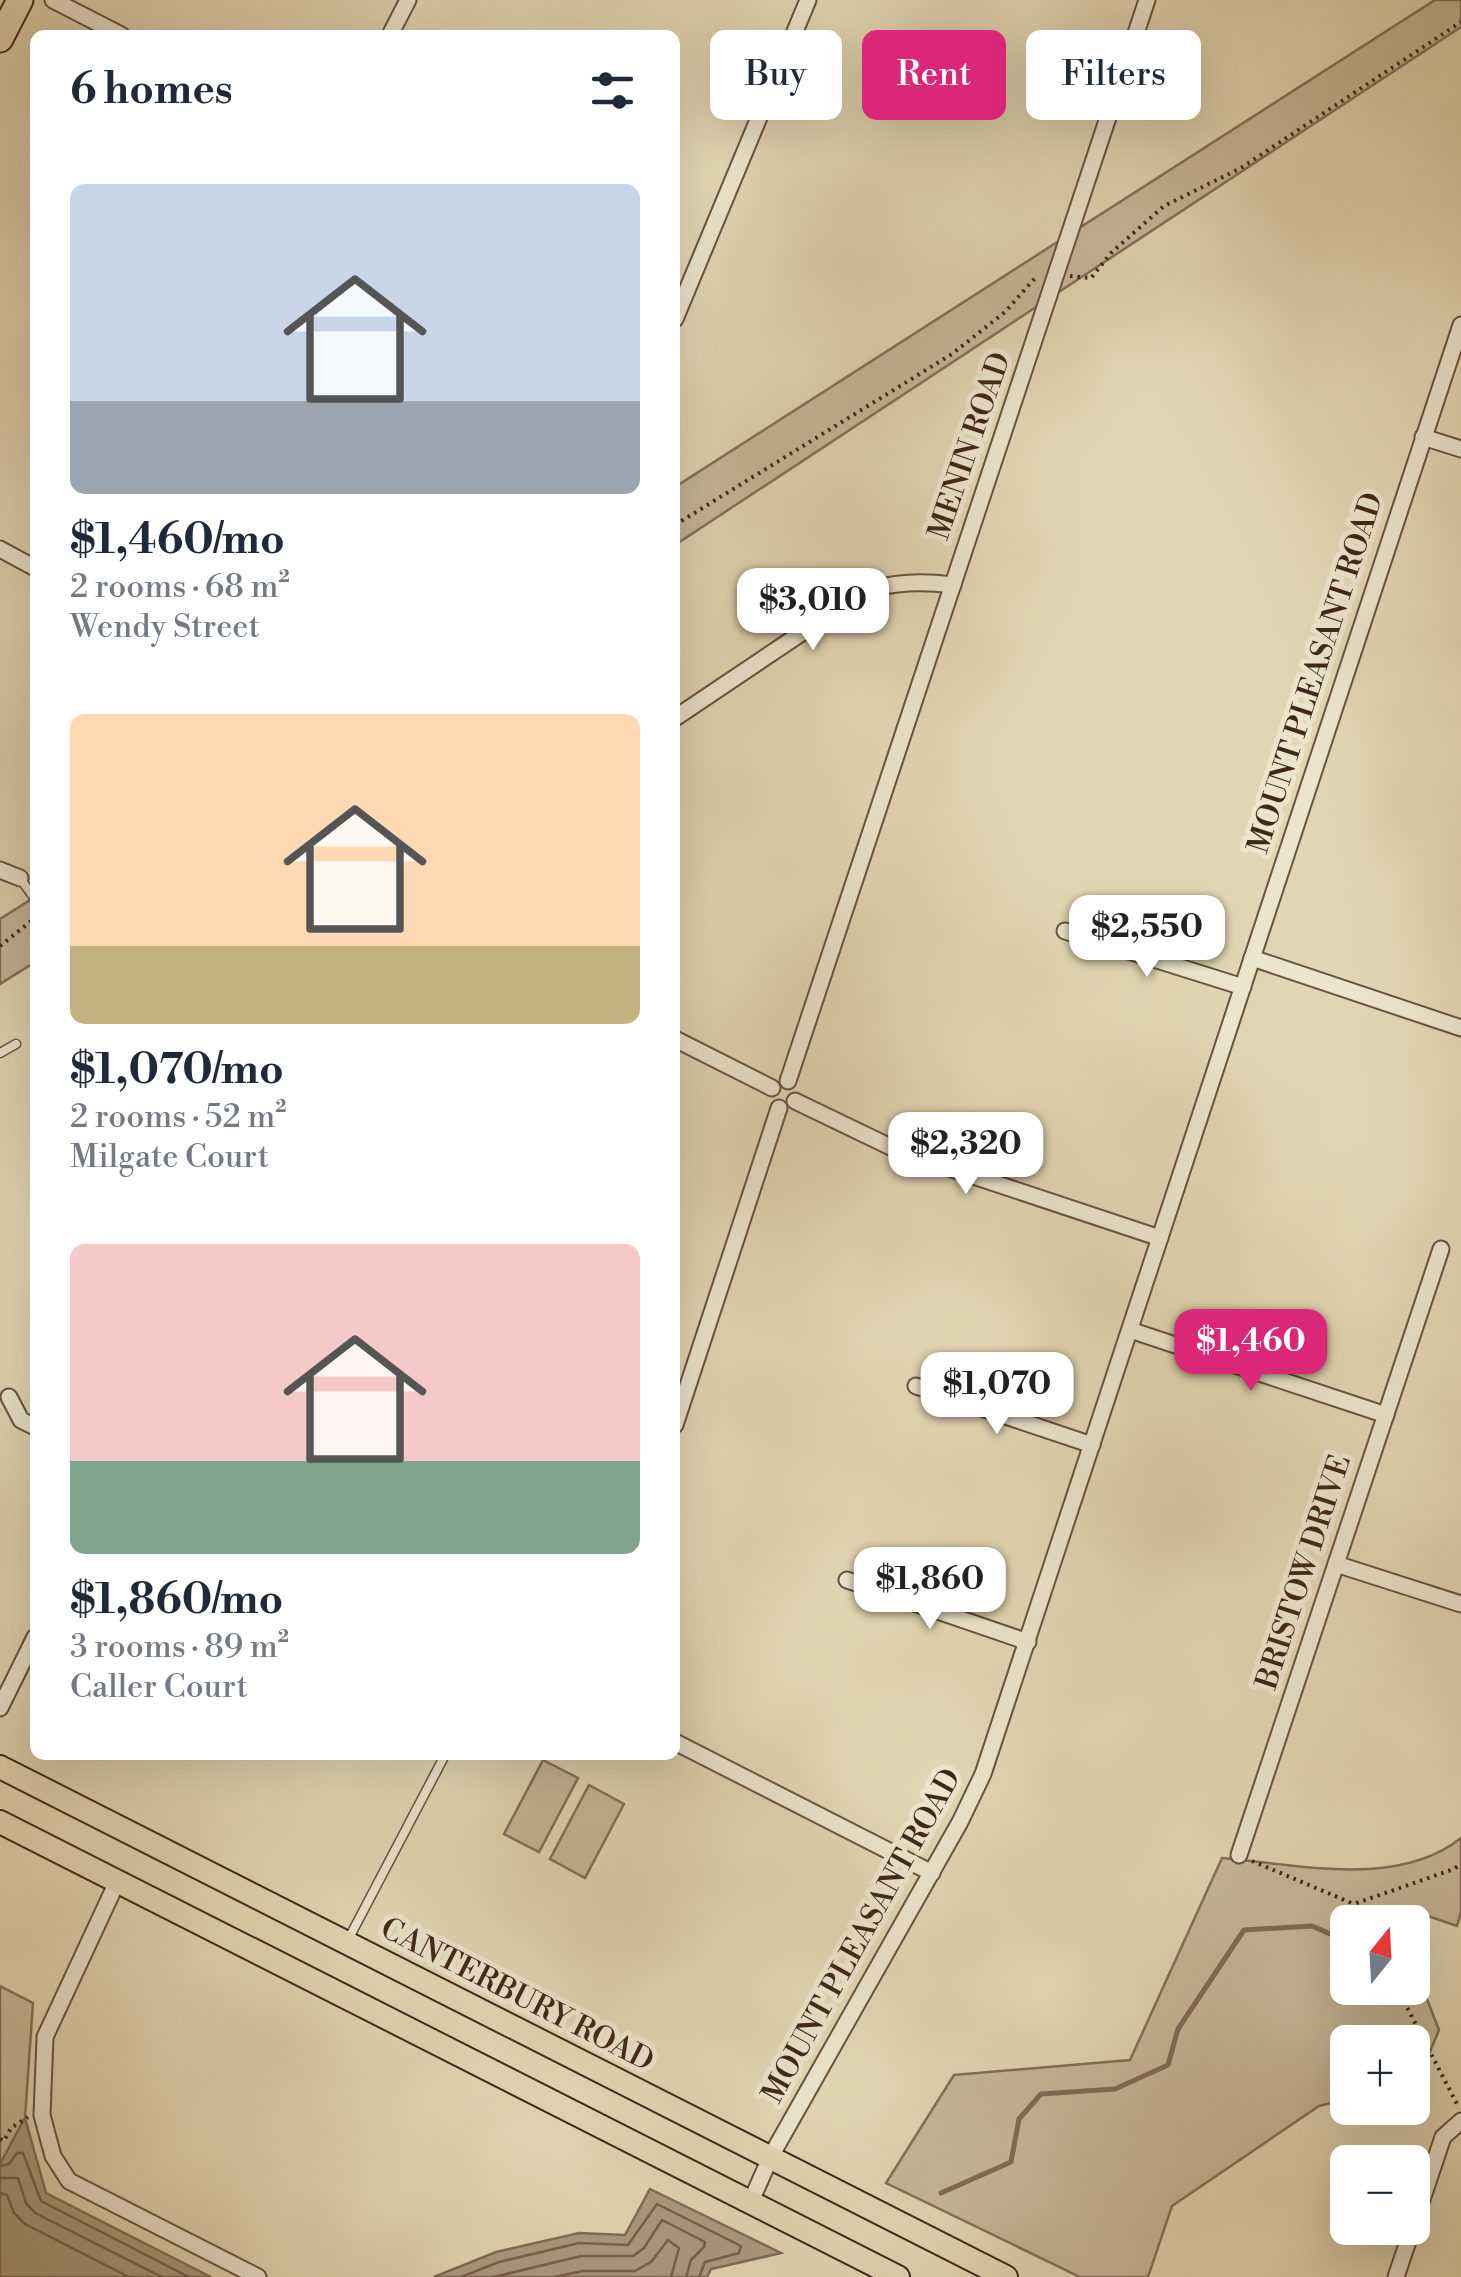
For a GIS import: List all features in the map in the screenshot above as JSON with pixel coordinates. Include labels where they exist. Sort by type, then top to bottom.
[{"type":"highway","points":[[0,39],[20,0]]},
{"type":"main road","name":"CANTERBURY ROAD","points":[[0,1768],[1006,2277]]},
{"type":"main road","points":[[0,1822],[750,2201],[872,2271],[898,2277]]},
{"type":"street","points":[[53,0],[111,30]]},
{"type":"street","points":[[393,30],[408,0]]},
{"type":"street","points":[[680,307],[808,0]]},
{"type":"street","name":"MENIN ROAD","points":[[788,1081],[1147,0]]},
{"type":"street","name":"MOUNT PLEASANT ROAD","points":[[750,2201],[771,2156],[932,1873],[983,1774],[1461,325]]},
{"type":"street","points":[[1423,437],[1461,449]]},
{"type":"street","points":[[0,549],[30,565]]},
{"type":"street","points":[[680,715],[864,591],[906,582],[952,585]]},
{"type":"street","points":[[0,870],[20,878]]},
{"type":"street","points":[[1065,930],[1242,987]]},
{"type":"street","points":[[1252,958],[1461,1028]]},
{"type":"street","points":[[680,1042],[772,1088]]},
{"type":"street","points":[[680,1411],[787,1104],[797,1088],[788,1081],[778,1082],[772,1088],[771,1100],[787,1104],[902,1152],[1160,1238]]},
{"type":"street","name":"BRISTOW DRIVE","points":[[1239,1856],[1441,1249]]},
{"type":"street","points":[[1130,1330],[1386,1415]]},
{"type":"street","points":[[916,1386],[1092,1446]]},
{"type":"street","points":[[9,1398],[21,1420],[30,1424]]},
{"type":"street","points":[[1336,1564],[1461,1604]]},
{"type":"street","points":[[847,1580],[1028,1642]]},
{"type":"street","points":[[0,1708],[30,1648]]},
{"type":"street","points":[[680,1745],[932,1873]]},
{"type":"street","points":[[117,1882],[44,2037],[42,2116],[52,2156],[69,2180],[258,2277]]},
{"type":"street","points":[[1396,2277],[1444,2137],[1461,2121]]},
{"type":"lane","points":[[20,878],[30,893]]},
{"type":"lane","points":[[0,1054],[16,1044]]},
{"type":"lane","points":[[347,1942],[442,1760]]},
{"type":"path","points":[[0,946],[30,922]]},
{"type":"path","points":[[1239,1856],[1354,1904],[1454,1870],[1461,1864]]},
{"type":"path","points":[[1405,2005],[1461,2113]]},
{"type":"path","points":[[0,2149],[12,2128],[26,2118],[42,2116]]},
{"type":"shaded area","points":[[1435,0],[1461,0],[1461,27],[680,542],[680,484]]},
{"type":"shaded area","points":[[30,900],[30,965],[0,984],[0,919]]},
{"type":"shaded area","points":[[543,1760],[578,1778],[539,1852],[504,1834]]},
{"type":"shaded area","points":[[589,1785],[624,1804],[585,1878],[550,1859]]},
{"type":"shaded area","points":[[1461,1838],[1461,1912],[1457,1926],[1430,1917],[1430,1905],[1330,1905],[1330,2005],[1429,2005],[1439,2030],[1430,2052],[1430,2025],[1330,2025],[1330,2103],[1319,2106],[1172,2206],[1148,2277],[1080,2277],[886,2183],[954,2075],[1130,2060],[1222,1858],[1346,1869],[1407,1863],[1436,1854]]},
{"type":"shaded area","points":[[0,1986],[33,2003],[25,2118],[0,2164]]},
{"type":"water","points":[[25,2118],[46,2193],[211,2277],[0,2277],[0,2164]]},
{"type":"water","points":[[650,2189],[781,2253],[711,2269],[707,2277],[434,2277],[496,2252],[579,2233],[625,2235]]},
{"type":"waterway","points":[[941,2193],[1011,2162],[1019,2119],[1041,2094],[1115,2089],[1168,2065],[1178,2029],[1244,1930],[1312,1926],[1330,1934]]}]
